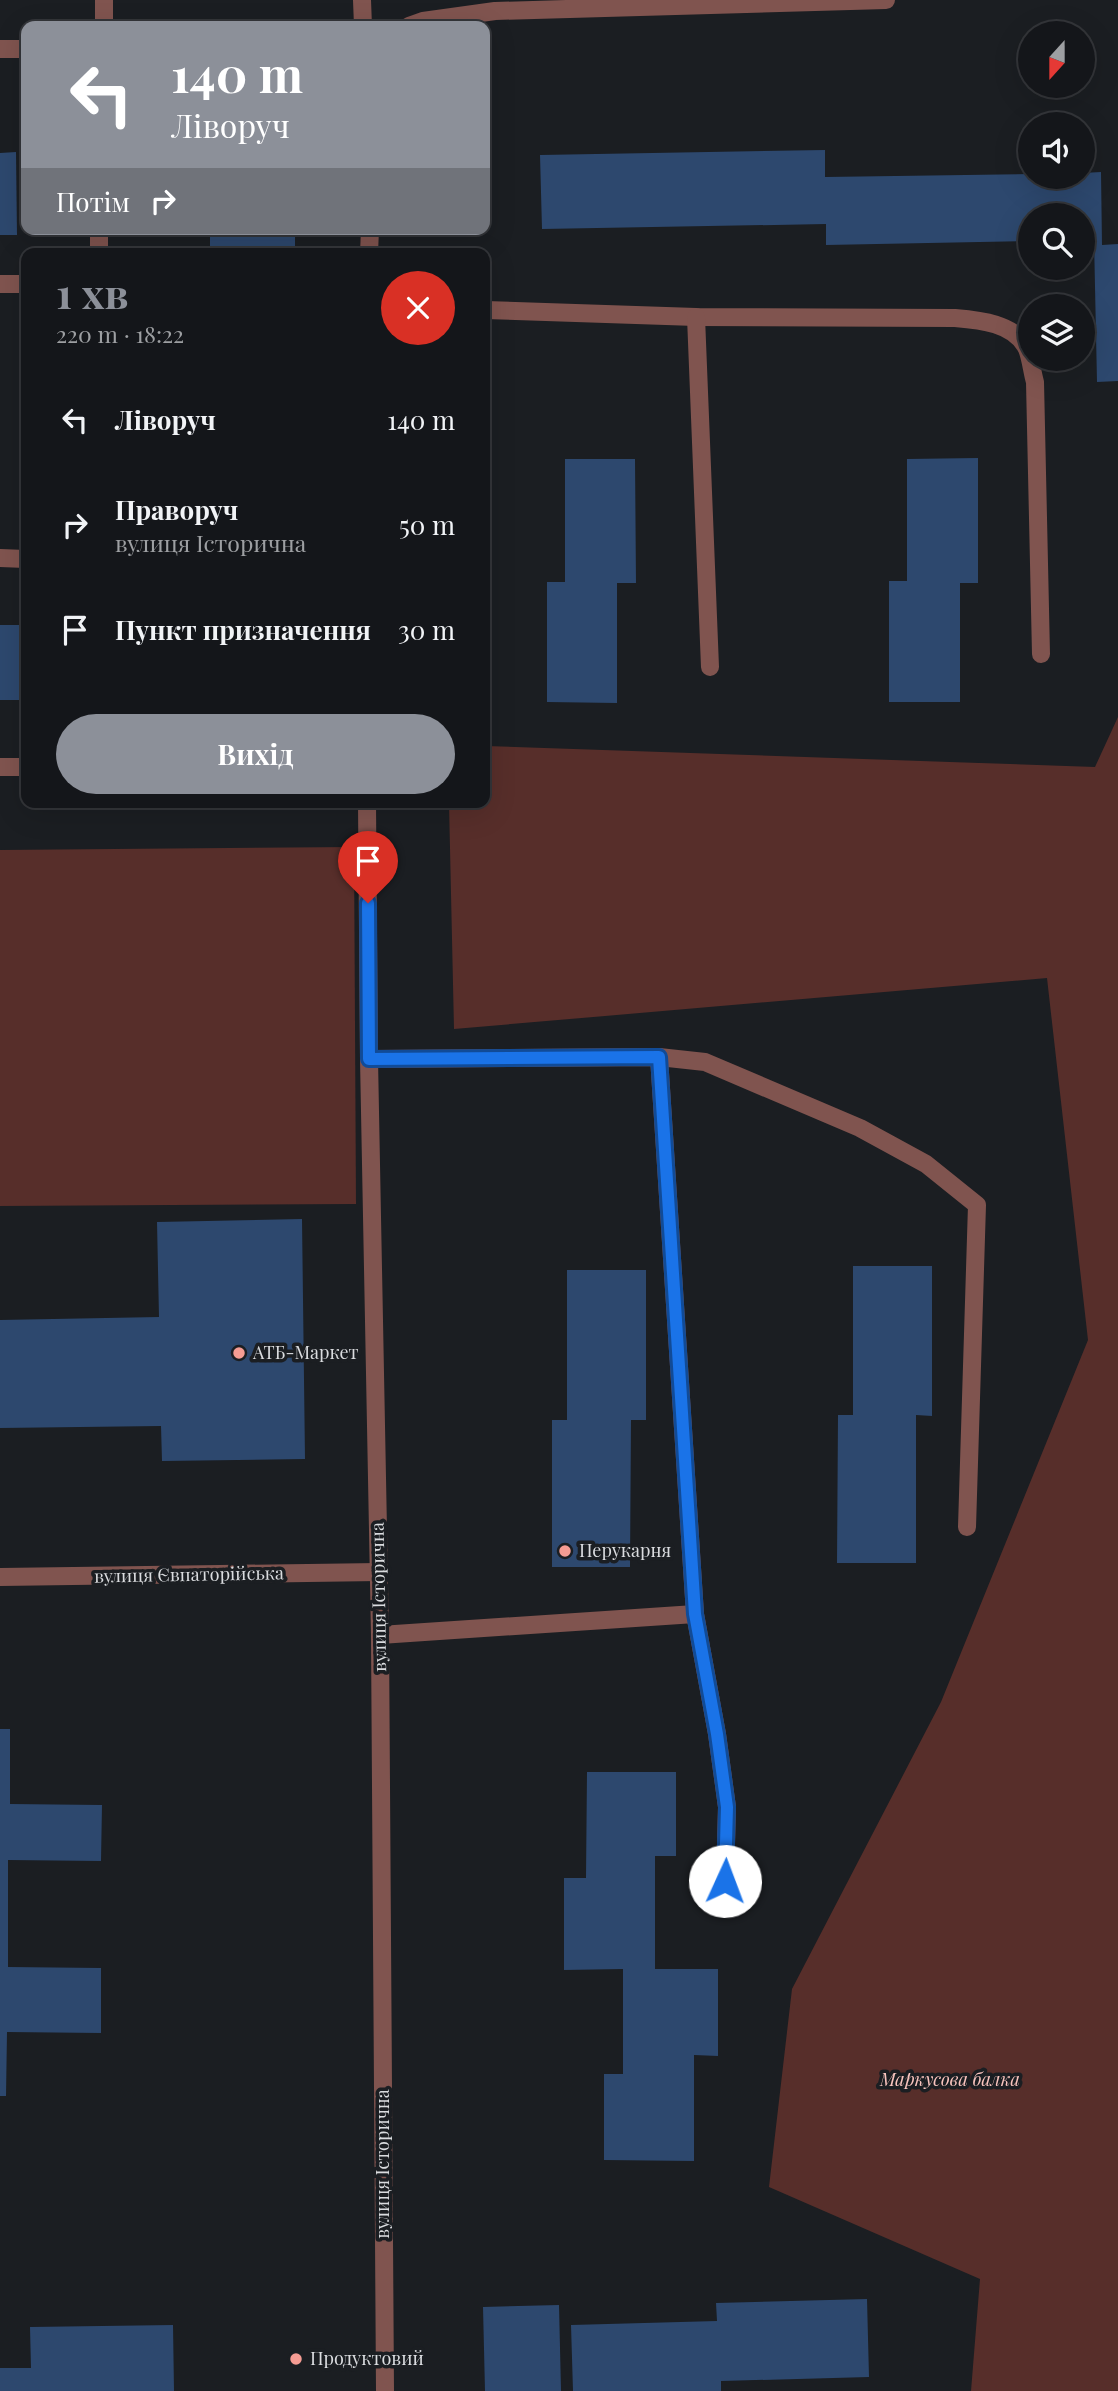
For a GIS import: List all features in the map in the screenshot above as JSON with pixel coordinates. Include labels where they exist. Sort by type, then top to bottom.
[{"type":"street","points":[[104,0],[104,21]]},
{"type":"street","points":[[362,0],[363,21]]},
{"type":"street","points":[[424,21],[495,11],[886,0]]},
{"type":"street","points":[[0,49],[21,49]]},
{"type":"street","points":[[0,284],[21,284]]},
{"type":"street","points":[[490,310],[696,317],[955,318],[978,320],[1005,327],[1026,348],[1034,382],[1041,654]]},
{"type":"street","points":[[696,317],[710,667]]},
{"type":"street","points":[[0,558],[21,559]]},
{"type":"street","points":[[0,767],[21,767]]},
{"type":"street","name":"вулиця Історична","points":[[367,808],[380,1636],[384,2391]]},
{"type":"street","points":[[369,1059],[659,1057],[705,1062],[860,1128],[926,1164],[977,1205],[967,1527]]},
{"type":"street","points":[[659,1057],[695,1614],[727,1807],[725,1881]]},
{"type":"street","name":"вулиця Євпаторійська","points":[[0,1577],[379,1572]]},
{"type":"street","points":[[380,1636],[695,1614]]},
{"type":"green space","name":"Маркусова балка","points":[[1118,717],[1118,2391],[971,2391],[980,2279],[769,2187],[792,1989],[941,1702],[1088,1340],[1047,978],[454,1029],[449,808],[490,808],[490,746],[1095,767]]},
{"type":"green space","points":[[354,847],[356,1204],[0,1206],[0,850]]},
{"type":"building","points":[[825,150],[825,177],[1018,174],[1018,189],[1095,189],[1095,172],[1101,172],[1102,245],[1118,244],[1118,381],[1097,382],[1095,203],[1018,203],[1018,241],[826,245],[826,224],[542,229],[540,155]]},
{"type":"building","points":[[16,152],[17,235],[0,235],[0,153]]},
{"type":"building","points":[[210,235],[295,235],[295,248],[210,248]]},
{"type":"building","points":[[978,458],[978,583],[960,583],[960,702],[889,702],[889,581],[907,581],[907,459]]},
{"type":"building","points":[[565,459],[635,459],[636,583],[617,583],[617,703],[547,702],[547,582],[565,582]]},
{"type":"building","points":[[0,625],[21,625],[21,700],[0,700]]},
{"type":"building","points":[[302,1219],[305,1459],[162,1461],[161,1426],[0,1428],[0,1320],[159,1317],[157,1222]]},
{"type":"building","points":[[853,1266],[932,1266],[932,1416],[916,1415],[916,1563],[837,1563],[838,1415],[853,1415]]},
{"type":"building","points":[[567,1270],[646,1270],[646,1420],[631,1420],[630,1567],[552,1567],[552,1420],[567,1420]]},
{"type":"building","points":[[0,1729],[10,1729],[10,1804],[102,1805],[101,1861],[8,1860],[8,1967],[101,1968],[101,2033],[7,2032],[6,2096],[0,2096]]},
{"type":"building","points":[[587,1772],[676,1772],[676,1856],[655,1856],[655,1969],[718,1969],[718,2056],[694,2055],[694,2161],[604,2160],[604,2074],[623,2074],[623,1969],[564,1970],[564,1878],[586,1878]]},
{"type":"building","points":[[867,2299],[869,2377],[721,2381],[721,2391],[573,2391],[571,2325],[717,2321],[716,2303]]},
{"type":"building","points":[[559,2305],[561,2391],[485,2391],[483,2307]]},
{"type":"building","points":[[173,2325],[174,2391],[0,2391],[0,2368],[31,2368],[30,2327]]},
{"type":"place","name":"АТБ-Маркет","points":[[239,1353]]},
{"type":"place","name":"Перукарня","points":[[565,1551]]},
{"type":"place","name":"Продуктовий","points":[[296,2359]]},
{"type":"route","points":[[368,903],[369,1059],[659,1057],[695,1614],[727,1807],[725,1881]]}]
